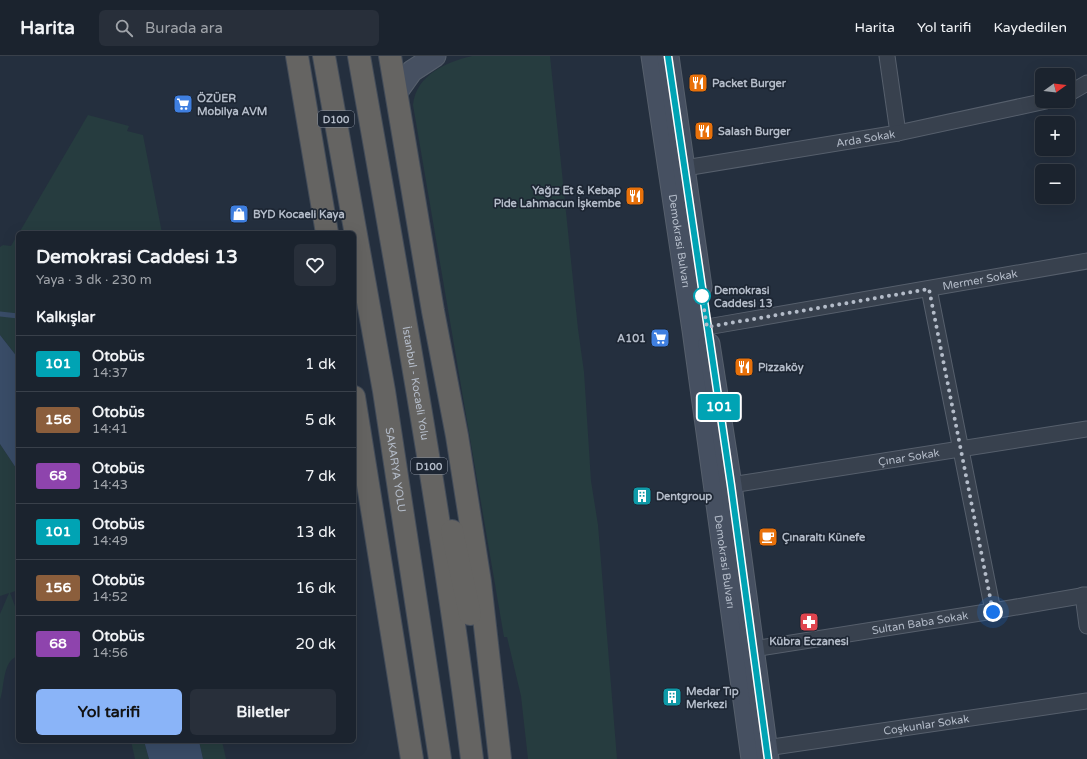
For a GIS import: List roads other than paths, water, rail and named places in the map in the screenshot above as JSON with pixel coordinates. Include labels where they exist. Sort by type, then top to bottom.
[{"type":"highway","points":[[297,56],[327,231]]},
{"type":"highway","name":"SAKARYA YOLU","points":[[324,56],[356,231]]},
{"type":"highway","name":"İstanbul - Kocaeli Yolu","points":[[359,56],[413,359],[464,692],[472,759]]},
{"type":"highway","points":[[390,56],[433,311],[457,436],[474,544],[499,759]]},
{"type":"highway","name":"SAKARYA YOLU","points":[[356,233],[384,391],[440,759]]},
{"type":"highway","points":[[413,359],[462,573],[499,759]]},
{"type":"highway","points":[[384,391],[396,652]]},
{"type":"highway","points":[[356,409],[412,759]]},
{"type":"main road","points":[[397,92],[412,71],[435,56]]},
{"type":"main road","name":"Demokrasi Bulvarı","points":[[652,56],[693,330],[762,755]]},
{"type":"main road","name":"Demokrasi Bulvarı","points":[[668,56],[731,485],[753,649],[762,755]]},
{"type":"street","points":[[887,56],[898,132]]},
{"type":"street","points":[[1075,90],[1087,83]]},
{"type":"street","name":"Arda Sokak","points":[[685,168],[898,132],[1035,103]]},
{"type":"street","name":"Mermer Sokak","points":[[707,327],[1087,261]]},
{"type":"street","points":[[929,289],[959,448],[993,612]]},
{"type":"street","name":"Çınar Sokak","points":[[731,485],[1087,429]]},
{"type":"street","points":[[1085,595],[1087,626]]},
{"type":"street","name":"Sultan Baba Sokak","points":[[753,649],[993,612],[1085,595]]},
{"type":"street","name":"Coşkunlar Sokak","points":[[762,755],[1087,701]]},
{"type":"water","points":[[0,335],[16,355],[16,468],[0,444]]},
{"type":"water","points":[[145,743],[199,743],[203,759],[149,759]]},
{"type":"waterway","points":[[0,314],[16,316]]},
{"type":"place","name":"Packet Burger","points":[[698,83]]},
{"type":"place","name":"ÖZÜER Mobilya AVM","points":[[183,104]]},
{"type":"place","name":"Salash Burger","points":[[704,131]]},
{"type":"place","name":"Yağız Et & Kebap Pide Lahmacun İşkembe","points":[[635,196]]},
{"type":"place","name":"BYD Kocaeli Kaya","points":[[239,214]]},
{"type":"place","name":"Demokrasi Caddesi 13","points":[[702,296]]},
{"type":"place","name":"A101","points":[[660,338]]},
{"type":"place","name":"Pizzaköy","points":[[744,367]]},
{"type":"place","name":"Dentgroup","points":[[642,496]]},
{"type":"place","name":"Çınaraltı Künefe","points":[[768,537]]},
{"type":"place","name":"Kübra Eczanesi","points":[[809,622]]},
{"type":"place","name":"Medar Tıp Merkezi","points":[[672,697]]}]
